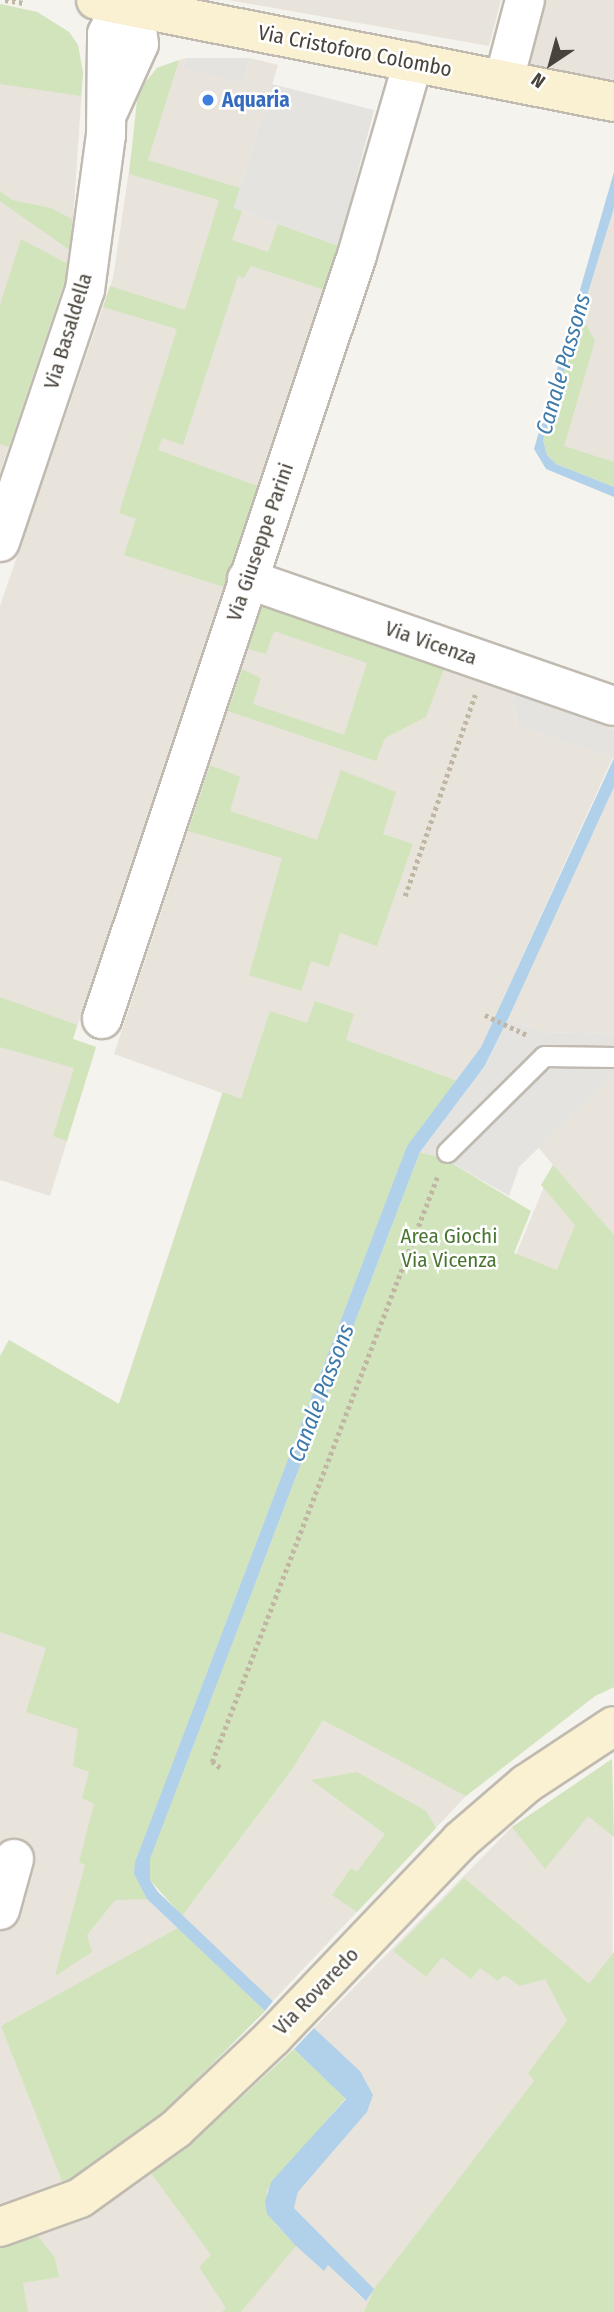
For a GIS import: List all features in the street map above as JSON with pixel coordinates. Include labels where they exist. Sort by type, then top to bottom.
[{"type":"street","points":[[504,80],[525,0]]},
{"type":"street","name":"Via Cristoforo Colombo","points":[[121,1],[614,102]]},
{"type":"street","name":"Via Basaldella","points":[[0,542],[85,290],[107,113],[139,44],[136,23],[121,1]]},
{"type":"street","name":"Via Giuseppe Parini","points":[[102,1019],[357,255],[413,62]]},
{"type":"street","name":"Via Vicenza","points":[[247,579],[614,706]]},
{"type":"street","name":"Via Rovaredo","points":[[0,2227],[80,2199],[176,2129],[273,2037],[460,1841],[526,1784],[612,1729]]},
{"type":"street","points":[[0,1910],[7,1857]]},
{"type":"lane","points":[[447,1152],[544,1056],[614,1057]]},
{"type":"path","points":[[5,0],[23,4]]},
{"type":"path","points":[[405,896],[486,662]]},
{"type":"path","points":[[485,1015],[507,1025]]},
{"type":"path","points":[[220,1768],[212,1762],[447,1152]]},
{"type":"shaded area","points":[[228,0],[501,0],[489,46]]},
{"type":"shaded area","points":[[543,0],[614,0],[614,81],[526,65]]},
{"type":"shaded area","points":[[0,4],[37,12],[69,32],[78,45],[83,73],[70,265],[0,472]]},
{"type":"shaded area","points":[[186,58],[183,66],[242,84],[250,58],[278,65],[234,208],[339,246],[73,1039],[96,1047],[50,1196],[0,1180],[0,606],[113,278],[132,150],[157,68]]},
{"type":"shaded area","points":[[186,58],[250,58],[242,84],[183,67]]},
{"type":"shaded area","points":[[272,84],[374,110],[339,246],[234,208]]},
{"type":"shaded area","points":[[614,208],[614,487],[543,440]]},
{"type":"shaded area","points":[[262,606],[513,693],[517,725],[613,757],[481,1047],[407,1146],[147,1899],[265,2011],[161,2115],[66,2191],[0,2213],[0,1356],[9,1340],[119,1404],[222,1093],[114,1054]]},
{"type":"shaded area","points":[[513,693],[614,729],[614,758],[517,725]]},
{"type":"shaded area","points":[[614,787],[614,1034],[542,1032],[508,1019]]},
{"type":"shaded area","points":[[508,1019],[542,1032],[614,1034],[614,1074],[519,1167],[509,1196],[443,1158],[420,1152],[484,1067]]},
{"type":"shaded area","points":[[614,1074],[614,1687],[595,1696],[466,1796],[273,2001],[182,1916],[291,1771],[323,1719],[553,1165],[538,1147]]},
{"type":"shaded area","points":[[612,1759],[614,2312],[0,2312],[13,2241],[108,2203],[192,2143],[294,2049],[271,2182],[296,2246],[323,2270],[328,2265],[365,2301],[294,2208],[298,2192],[367,2112],[360,2071],[314,2028],[512,1827]]},
{"type":"green space","points":[[0,4],[37,12],[69,32],[78,45],[83,73],[81,96],[0,84]]},
{"type":"green space","points":[[179,60],[148,160],[240,188],[234,208],[242,211],[232,240],[268,252],[278,224],[339,246],[325,290],[251,266],[244,278],[238,276],[183,445],[162,438],[158,450],[260,487],[227,588],[124,555],[136,519],[119,513],[177,329],[103,307],[110,286],[185,310],[219,200],[129,174],[138,91],[157,68]]},
{"type":"green space","points":[[0,191],[12,200],[51,208],[72,219],[71,251],[0,201]]},
{"type":"green space","points":[[21,239],[70,265],[9,447],[0,444],[0,305]]},
{"type":"green space","points":[[581,315],[595,341],[564,446],[614,462],[614,487],[556,464],[547,455],[543,440]]},
{"type":"green space","points":[[262,606],[444,669],[426,717],[385,738],[376,761],[228,711],[242,669],[261,678],[253,704],[344,735],[367,663],[274,631],[266,654],[248,649]]},
{"type":"green space","points":[[210,765],[240,777],[230,811],[317,840],[341,770],[396,792],[383,834],[413,844],[377,946],[340,933],[329,967],[311,961],[301,991],[249,975],[282,858],[188,831]]},
{"type":"green space","points":[[0,997],[77,1025],[73,1039],[96,1047],[67,1141],[53,1136],[74,1068],[0,1047]]},
{"type":"green space","points":[[315,1001],[354,1014],[346,1040],[457,1081],[407,1146],[135,1862],[134,1874],[147,1899],[115,1900],[87,1935],[92,1952],[55,1976],[85,1865],[79,1862],[94,1804],[82,1798],[89,1772],[73,1766],[78,1729],[26,1712],[46,1648],[0,1632],[0,1356],[9,1340],[119,1404],[223,1092],[241,1099],[270,1011],[307,1023]]},
{"type":"green space","name":"Area Giochi Via Vicenza","points":[[420,1152],[443,1158],[531,1211],[514,1253],[557,1270],[575,1225],[541,1185],[553,1165],[614,1235],[614,1687],[595,1696],[466,1796],[323,1720],[291,1771],[182,1916],[150,1880],[150,1859]]},
{"type":"green space","points":[[612,1759],[614,1837],[588,1816],[545,1869],[512,1827]]},
{"type":"green space","points":[[357,1772],[426,1811],[436,1828],[357,1912],[332,1895],[351,1868],[357,1872],[385,1834],[311,1780]]},
{"type":"green space","points":[[464,1878],[589,1984],[614,1952],[614,2312],[364,2312],[374,2289],[534,2081],[528,2073],[567,2021],[545,1979],[520,1986],[504,1975],[498,1981],[480,1968],[471,1979],[442,1957],[426,1977],[393,1951]]},
{"type":"green space","points":[[178,1928],[265,2011],[161,2115],[66,2191],[1,2026]]},
{"type":"green space","points":[[294,2049],[346,2098],[266,2191],[275,2224],[296,2246],[241,2312],[222,2312],[226,2308],[199,2267],[211,2255],[151,2173],[192,2143]]},
{"type":"green space","points":[[35,2232],[55,2258],[59,2277],[23,2283],[28,2312],[0,2312],[0,2242]]},
{"type":"water","name":"Canale Passons","points":[[614,172],[614,208],[543,440],[547,455],[556,464],[614,487],[614,497],[546,469],[534,449]]},
{"type":"water","name":"Canale Passons","points":[[614,758],[614,787],[508,1019],[484,1067],[420,1152],[150,1859],[150,1880],[158,1892],[273,2001],[265,2011],[147,1899],[134,1874],[135,1862],[407,1146],[481,1047]]},
{"type":"water","points":[[314,2028],[360,2071],[373,2095],[367,2112],[298,2192],[294,2208],[374,2289],[366,2301],[328,2265],[324,2271],[296,2246],[267,2214],[265,2202],[271,2182],[346,2099],[294,2049]]},
{"type":"place","name":"Aquaria","points":[[208,100]]}]
